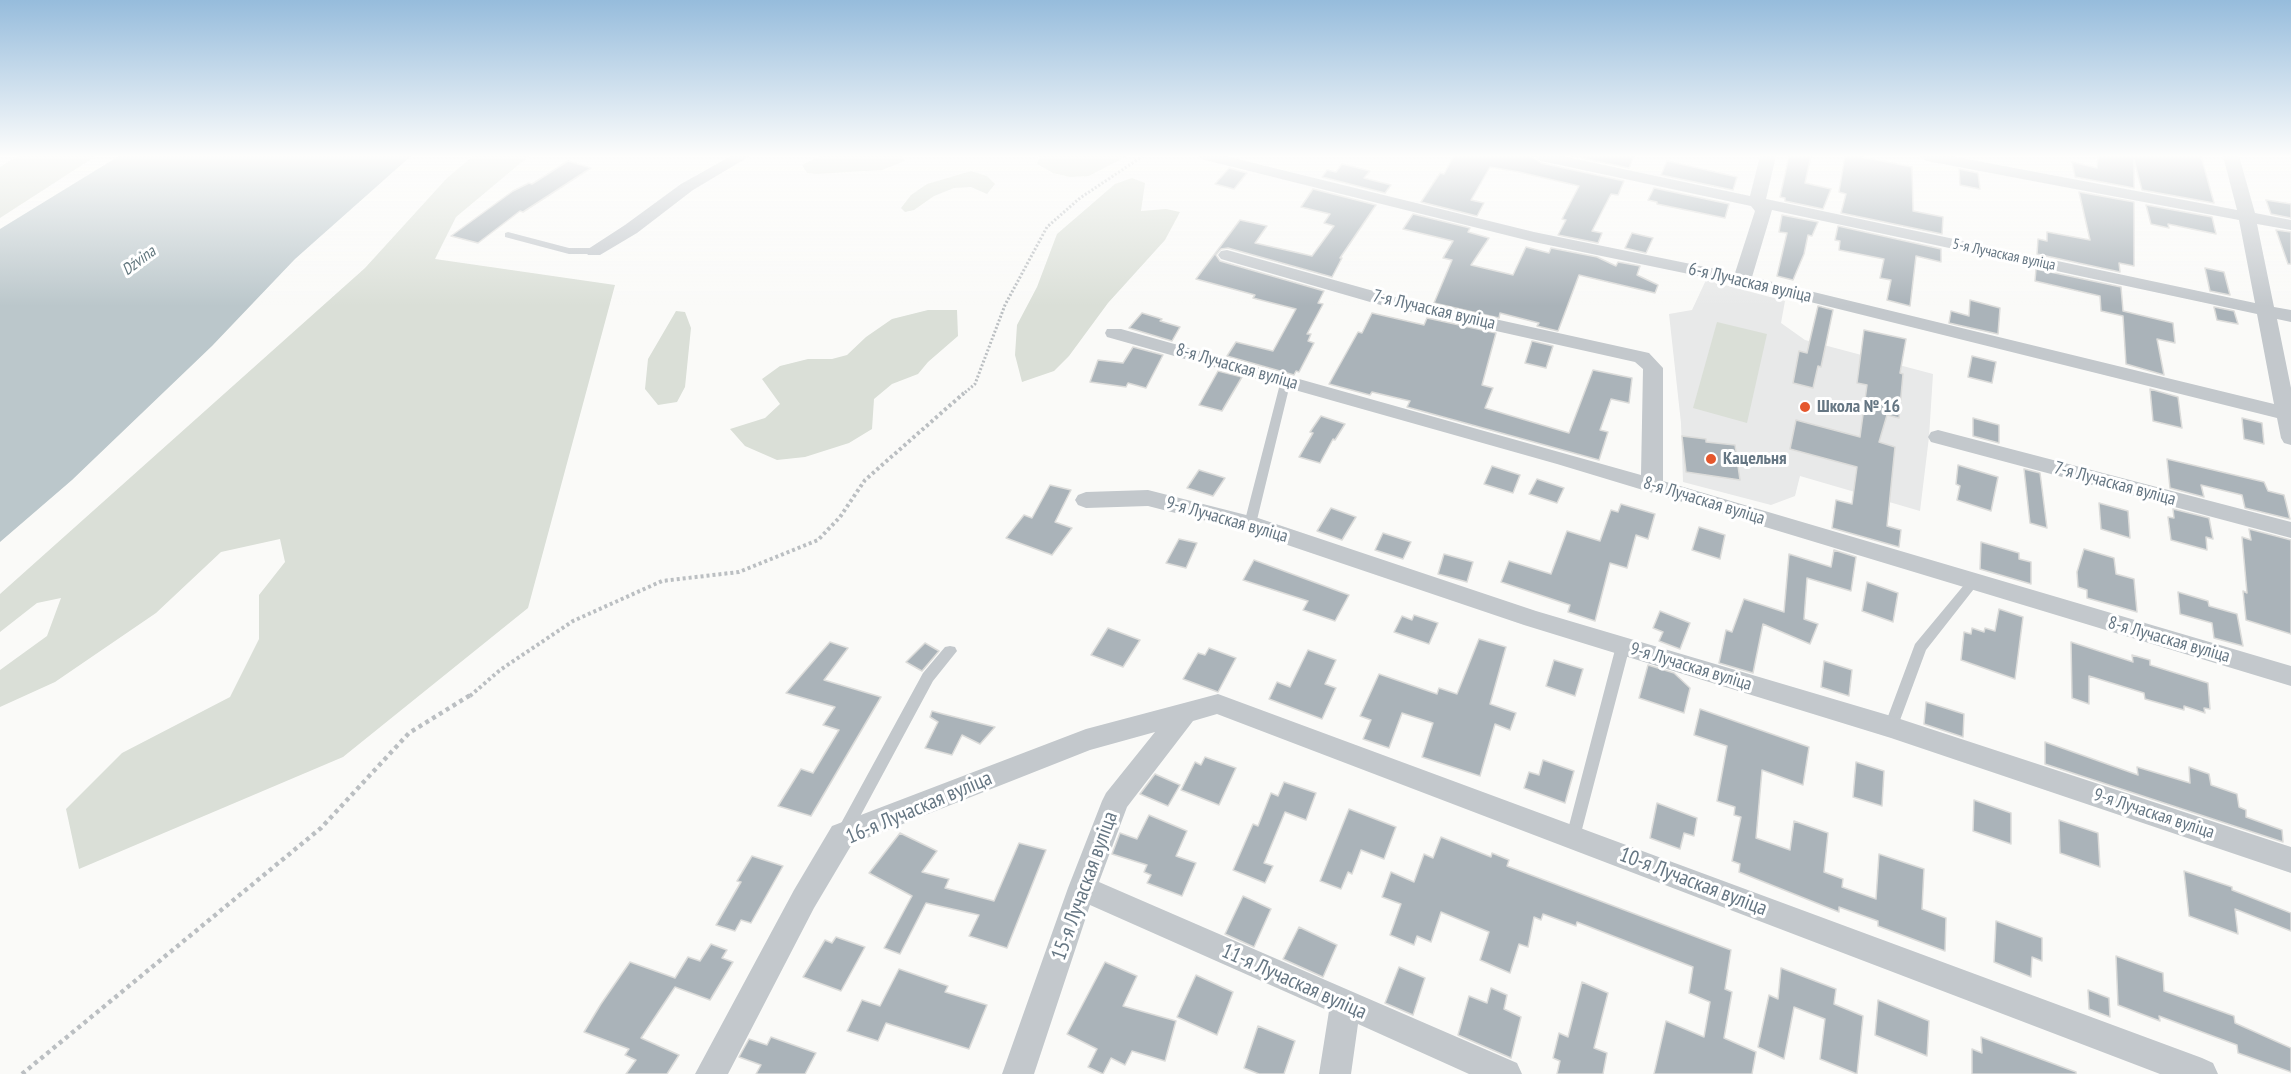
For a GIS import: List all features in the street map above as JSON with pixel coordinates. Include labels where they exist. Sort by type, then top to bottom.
[{"type":"street","points":[[594,251],[631,229],[662,206]]},
{"type":"street","name":"6-я Лучаская вуліца","points":[[1405,206],[1534,237],[1742,280],[2288,414]]},
{"type":"street","points":[[1742,280],[1764,211],[1760,206]]},
{"type":"street","name":"5-я Лучаская вуліца","points":[[1776,206],[2291,316]]},
{"type":"street","points":[[2192,206],[2291,225]]},
{"type":"street","points":[[2244,206],[2291,438]]},
{"type":"street","name":"7-я Лучаская вуліца","points":[[1227,255],[1391,302],[1642,357],[1653,368],[1652,486]]},
{"type":"street","name":"8-я Лучаская вуліца","points":[[1114,333],[1286,380],[1652,486],[2291,676]]},
{"type":"street","name":"7-я Лучаская вуліца","points":[[1938,437],[2291,530]]},
{"type":"street","name":"9-я Лучаская вуліца","points":[[1086,500],[1148,498],[1250,524],[1532,619],[1891,727],[2291,860]]},
{"type":"street","name":"10-я Лучаская вуліца","points":[[1183,715],[1218,704],[2202,1074]]},
{"type":"street","name":"16-я Лучаская вуліца","points":[[711,1074],[804,899],[842,835],[1086,740],[1183,715]]},
{"type":"street","name":"15-я Лучаская вуліца","points":[[1018,1074],[1082,888],[1116,801],[1183,715]]},
{"type":"street","name":"11-я Лучаская вуліца","points":[[1082,888],[1506,1074]]},
{"type":"street","points":[[1335,1074],[1345,1005]]},
{"type":"lane","points":[[508,235],[569,251],[594,251]]},
{"type":"lane","points":[[1250,524],[1286,380]]},
{"type":"lane","points":[[1891,727],[1920,648],[1973,582]]},
{"type":"lane","points":[[1573,837],[1623,646]]},
{"type":"lane","points":[[842,835],[928,677],[950,651]]},
{"type":"path","points":[[21,1074],[321,828],[409,734],[467,698],[500,670],[573,621],[662,581],[739,572],[818,540],[840,517],[865,480],[975,384],[1005,305],[1047,227],[1071,206]]},
{"type":"shaded area","points":[[0,206],[18,206],[0,218]]},
{"type":"shaded area","points":[[421,206],[469,206],[456,217],[435,259],[615,285],[528,608],[343,757],[79,869],[66,809],[122,753],[230,697],[259,639],[259,595],[285,562],[280,539],[221,552],[156,613],[55,682],[0,707],[0,670],[47,636],[61,598],[37,603],[0,632],[0,594],[365,268]]},
{"type":"shaded area","points":[[902,206],[920,206],[905,212],[901,208]]},
{"type":"shaded area","points":[[1089,206],[1142,206],[1141,211],[1166,209],[1180,212],[1165,240],[1108,303],[1069,356],[1054,371],[1022,382],[1015,355],[1017,325],[1037,287],[1057,234]]},
{"type":"shaded area","name":"Школа № 16","points":[[1706,280],[1785,301],[1781,323],[1805,340],[1933,374],[1929,437],[1920,511],[1800,476],[1795,496],[1771,505],[1683,482],[1681,423],[1669,314],[1692,310]]},
{"type":"shaded area","points":[[928,310],[957,310],[958,336],[928,362],[918,374],[892,384],[874,399],[872,429],[849,443],[805,457],[777,460],[745,446],[730,429],[765,418],[780,404],[762,379],[780,366],[808,359],[832,359],[847,355],[866,337],[892,319]]},
{"type":"shaded area","points":[[676,311],[685,312],[691,328],[685,387],[677,402],[658,405],[645,389],[648,359]]},
{"type":"shaded area","points":[[1717,322],[1767,334],[1747,423],[1693,408]]},
{"type":"water","name":"Dźvina","points":[[37,206],[355,206],[295,259],[212,346],[72,480],[0,542],[0,229]]},
{"type":"building","points":[[492,206],[532,206],[523,212],[520,211],[478,243],[451,236]]},
{"type":"building","points":[[1375,206],[1340,258],[1342,258],[1332,277],[1228,248],[1221,249],[1216,255],[1220,261],[1324,291],[1318,303],[1323,304],[1307,334],[1311,334],[1308,341],[1314,343],[1299,372],[1296,371],[1294,375],[1227,356],[1236,342],[1273,351],[1296,309],[1253,298],[1255,295],[1196,279],[1240,220],[1267,226],[1255,243],[1312,256],[1334,226],[1324,223],[1330,214],[1301,207]]},
{"type":"building","points":[[1437,206],[1482,206],[1477,216]]},
{"type":"building","points":[[1569,206],[1605,206],[1592,231],[1602,233],[1598,243],[1558,235],[1566,220],[1562,219]]},
{"type":"building","points":[[1667,206],[1728,206],[1725,218]]},
{"type":"building","points":[[1843,206],[1913,206],[1913,211],[1943,217],[1942,234],[1841,213]]},
{"type":"building","points":[[2082,206],[2134,206],[2134,266],[2119,263],[2120,272],[2037,254],[2038,239],[2047,241],[2047,232],[2090,240]]},
{"type":"building","points":[[2146,206],[2212,217],[2216,234],[2168,224],[2169,228],[2151,224]]},
{"type":"building","points":[[2268,206],[2291,206],[2291,218],[2271,214]]},
{"type":"building","points":[[1413,214],[1470,228],[1468,232],[1489,238],[1471,265],[1513,275],[1526,247],[1549,253],[1551,248],[1597,257],[1616,266],[1618,262],[1640,266],[1637,275],[1658,285],[1655,293],[1579,275],[1558,331],[1537,326],[1539,323],[1500,313],[1499,318],[1434,303],[1452,260],[1443,258],[1453,241],[1403,229]]},
{"type":"building","points":[[1782,215],[1818,222],[1812,236],[1808,235],[1804,254],[1793,280],[1777,276],[1787,233],[1779,232]]},
{"type":"building","points":[[1838,226],[1941,249],[1941,262],[1916,256],[1910,306],[1887,300],[1891,280],[1880,278],[1884,259],[1839,250],[1840,241],[1835,240]]},
{"type":"building","points":[[2276,230],[2291,232],[2291,264],[2288,264]]},
{"type":"building","points":[[1632,233],[1653,238],[1646,253],[1625,248]]},
{"type":"building","points":[[2205,268],[2224,272],[2230,295],[2210,291]]},
{"type":"building","points":[[2036,269],[2121,287],[2123,311],[2173,323],[2175,343],[2157,339],[2164,375],[2126,364],[2123,316],[2101,311],[2100,296],[2035,281]]},
{"type":"building","points":[[1970,300],[2000,308],[1998,334],[1949,323],[1951,311],[1969,316]]},
{"type":"building","points":[[1818,306],[1833,310],[1821,367],[1818,366],[1813,388],[1793,383],[1799,351],[1807,353]]},
{"type":"building","points":[[2214,307],[2234,311],[2238,324],[2217,320]]},
{"type":"building","points":[[1142,313],[1180,327],[1172,341],[1129,328]]},
{"type":"building","points":[[1372,313],[1424,325],[1427,318],[1496,333],[1482,385],[1493,388],[1485,408],[1569,433],[1593,370],[1632,378],[1629,403],[1611,399],[1600,430],[1608,432],[1599,460],[1407,407],[1410,401],[1372,392],[1370,395],[1329,384],[1358,332],[1362,333]]},
{"type":"building","points":[[1864,330],[1906,339],[1900,373],[1903,374],[1899,418],[1887,415],[1879,442],[1895,447],[1887,526],[1901,530],[1899,547],[1832,528],[1836,500],[1852,504],[1857,467],[1790,449],[1796,420],[1860,437],[1867,385],[1857,383]]},
{"type":"building","points":[[1532,341],[1553,346],[1546,368],[1525,363]]},
{"type":"building","points":[[1133,347],[1163,355],[1146,388],[1128,383],[1126,387],[1090,382],[1098,360],[1123,363]]},
{"type":"building","points":[[1972,356],[1996,362],[1992,383],[1968,377]]},
{"type":"building","points":[[1218,371],[1242,377],[1222,411],[1199,405]]},
{"type":"building","points":[[2150,389],[2178,397],[2182,428],[2153,421]]},
{"type":"building","points":[[1321,416],[1345,424],[1335,440],[1333,439],[1320,463],[1299,457],[1313,433],[1310,432]]},
{"type":"building","points":[[1973,418],[1999,425],[1999,443],[1973,436]]},
{"type":"building","points":[[2242,418],[2262,423],[2264,444],[2244,439]]},
{"type":"building","name":"Кацельня","points":[[1682,436],[1706,439],[1706,442],[1735,445],[1740,480],[1686,472]]},
{"type":"building","points":[[2167,459],[2264,482],[2268,491],[2284,495],[2290,519],[2245,508],[2242,495],[2201,485],[2204,497],[2170,488]]},
{"type":"building","points":[[1958,465],[1998,477],[1991,511],[1957,500],[1960,486],[1956,484]]},
{"type":"building","points":[[1492,466],[1520,475],[1513,493],[1484,484]]},
{"type":"building","points":[[2024,469],[2040,473],[2047,528],[2030,523]]},
{"type":"building","points":[[1199,470],[1225,478],[1213,496],[1187,488]]},
{"type":"building","points":[[1537,479],[1564,488],[1557,503],[1529,494]]},
{"type":"building","points":[[1050,485],[1071,490],[1055,522],[1072,528],[1052,555],[1006,538],[1024,515],[1032,518]]},
{"type":"building","points":[[2099,503],[2128,511],[2130,538],[2101,529]]},
{"type":"building","points":[[1621,504],[1655,514],[1648,539],[1636,535],[1627,568],[1610,563],[1595,621],[1568,612],[1570,605],[1501,582],[1509,561],[1551,574],[1567,531],[1600,541],[1611,510],[1618,512]]},
{"type":"building","points":[[1331,508],[1356,517],[1342,540],[1317,531]]},
{"type":"building","points":[[2173,509],[2209,518],[2213,539],[2206,537],[2207,550],[2171,540],[2168,517],[2174,518]]},
{"type":"building","points":[[1699,527],[1725,535],[1720,559],[1692,550]]},
{"type":"building","points":[[2249,529],[2291,540],[2291,634],[2246,620],[2243,591],[2247,593],[2242,537],[2251,540]]},
{"type":"building","points":[[1383,533],[1411,542],[1403,559],[1375,550]]},
{"type":"building","points":[[1179,539],[1197,543],[1186,568],[1166,563]]},
{"type":"building","points":[[1981,542],[2019,553],[2019,559],[2031,562],[2031,584],[1980,569]]},
{"type":"building","points":[[2084,549],[2114,558],[2116,574],[2134,579],[2137,612],[2087,598],[2087,590],[2078,587],[2077,572]]},
{"type":"building","points":[[1834,550],[1856,557],[1851,591],[1807,578],[1804,619],[1818,624],[1810,644],[1763,624],[1753,673],[1719,663],[1726,630],[1732,632],[1744,599],[1784,612],[1789,554],[1831,567]]},
{"type":"building","points":[[1444,554],[1473,562],[1467,582],[1438,574]]},
{"type":"building","points":[[1254,560],[1349,595],[1335,621],[1303,610],[1308,601],[1243,580]]},
{"type":"building","points":[[1867,582],[1898,593],[1893,622],[1862,611]]},
{"type":"building","points":[[2178,592],[2208,601],[2209,606],[2237,614],[2243,646],[2214,638],[2212,623],[2180,614]]},
{"type":"building","points":[[1999,609],[2023,617],[2015,679],[1961,660],[1964,632],[1971,634],[1972,628],[1984,632],[1985,628],[1995,631]]},
{"type":"building","points":[[1660,611],[1690,623],[1680,649],[1659,641],[1663,632],[1653,628]]},
{"type":"building","points":[[1414,615],[1438,623],[1429,644],[1394,632],[1402,616],[1412,620]]},
{"type":"building","points":[[1108,628],[1140,640],[1123,667],[1091,655]]},
{"type":"building","points":[[1479,639],[1506,647],[1490,704],[1516,713],[1510,730],[1495,724],[1480,776],[1422,757],[1433,723],[1402,713],[1389,748],[1363,739],[1371,720],[1360,716],[1379,674],[1437,694],[1439,688],[1457,694]]},
{"type":"building","points":[[830,642],[848,648],[824,680],[881,697],[811,816],[778,806],[801,769],[813,773],[839,730],[823,725],[835,707],[786,693]]},
{"type":"building","points":[[2071,642],[2133,662],[2132,655],[2150,660],[2150,665],[2208,683],[2210,709],[2204,708],[2205,713],[2184,706],[2184,710],[2145,699],[2144,693],[2089,676],[2089,704],[2072,698]]},
{"type":"building","points":[[925,643],[939,651],[922,671],[906,662]]},
{"type":"building","points":[[1209,648],[1236,658],[1218,692],[1183,679],[1198,653],[1205,655]]},
{"type":"building","points":[[1308,650],[1336,660],[1325,684],[1336,688],[1322,719],[1269,699],[1277,682],[1290,687]]},
{"type":"building","points":[[1554,660],[1583,669],[1575,696],[1546,686]]},
{"type":"building","points":[[1824,661],[1852,670],[1849,696],[1821,687]]},
{"type":"building","points":[[1648,665],[1674,673],[1690,688],[1684,713],[1639,698]]},
{"type":"building","points":[[1926,702],[1964,714],[1963,737],[1924,724]]},
{"type":"building","points":[[1700,709],[1809,747],[1803,785],[1762,770],[1756,838],[1790,850],[1794,821],[1828,833],[1824,872],[1843,879],[1842,887],[1876,899],[1879,854],[1924,869],[1922,909],[1946,918],[1945,951],[1878,926],[1878,921],[1839,907],[1839,912],[1739,872],[1740,864],[1732,861],[1741,817],[1734,815],[1735,807],[1717,801],[1727,746],[1694,735]]},
{"type":"building","points":[[932,711],[995,727],[980,744],[962,735],[952,755],[925,748],[938,722],[930,717]]},
{"type":"building","points":[[2045,742],[2138,775],[2137,767],[2190,783],[2189,767],[2209,774],[2211,785],[2237,794],[2239,807],[2246,810],[2246,817],[2282,830],[2283,842],[2045,764]]},
{"type":"building","points":[[1205,757],[1236,768],[1219,805],[1181,790],[1195,762],[1201,765]]},
{"type":"building","points":[[1543,760],[1574,771],[1565,803],[1524,788],[1529,772],[1539,775]]},
{"type":"building","points":[[1856,762],[1884,771],[1882,806],[1853,797]]},
{"type":"building","points":[[1155,774],[1180,785],[1168,806],[1140,794]]},
{"type":"building","points":[[1284,782],[1316,793],[1306,820],[1285,812],[1264,863],[1273,866],[1265,883],[1233,870],[1253,824],[1258,826],[1271,793],[1278,796]]},
{"type":"building","points":[[1974,800],[2011,813],[2011,844],[1973,831]]},
{"type":"building","points":[[1657,803],[1697,818],[1694,836],[1684,833],[1680,849],[1650,838]]},
{"type":"building","points":[[1349,809],[1396,827],[1384,859],[1361,850],[1352,874],[1348,872],[1341,889],[1320,881]]},
{"type":"building","points":[[1149,815],[1187,831],[1176,856],[1196,863],[1182,896],[1147,883],[1151,875],[1144,872],[1147,865],[1112,854],[1120,833],[1137,839]]},
{"type":"building","points":[[2059,820],[2098,833],[2100,867],[2060,853]]},
{"type":"building","points":[[900,833],[937,851],[922,872],[949,879],[945,888],[994,901],[1019,843],[1046,850],[1007,948],[969,936],[979,915],[926,903],[900,954],[884,948],[912,896],[869,873]]},
{"type":"building","points":[[1441,837],[1491,857],[1492,853],[1509,860],[1507,866],[1731,950],[1725,989],[1732,992],[1724,1038],[1756,1052],[1752,1074],[1654,1074],[1666,1021],[1704,1037],[1710,1002],[1689,993],[1693,967],[1577,922],[1576,926],[1543,914],[1541,920],[1534,917],[1528,947],[1519,944],[1510,973],[1480,960],[1489,932],[1441,912],[1431,942],[1417,936],[1414,945],[1390,935],[1401,904],[1382,897],[1391,872],[1414,882],[1424,854],[1433,858]]},
{"type":"building","points":[[752,856],[783,866],[751,923],[741,920],[735,931],[716,925],[741,882],[737,881]]},
{"type":"building","points":[[2184,871],[2232,887],[2232,890],[2291,913],[2291,931],[2235,909],[2238,934],[2189,916]]},
{"type":"building","points":[[1243,896],[1271,909],[1254,947],[1225,934]]},
{"type":"building","points":[[1996,921],[2042,938],[2042,961],[2032,957],[2031,977],[1994,962]]},
{"type":"building","points":[[1299,927],[1337,945],[1323,977],[1283,959]]},
{"type":"building","points":[[836,937],[865,947],[841,991],[803,977],[825,940],[832,943]]},
{"type":"building","points":[[711,944],[727,950],[722,958],[733,962],[710,1000],[675,987],[641,1038],[679,1055],[667,1074],[626,1074],[636,1060],[625,1055],[629,1049],[584,1032],[601,1004],[630,962],[675,978],[688,957],[700,961]]},
{"type":"building","points":[[2116,956],[2163,973],[2164,991],[2234,1016],[2235,1023],[2291,1048],[2291,1072],[2238,1053],[2237,1045],[2159,1016],[2160,1021],[2118,1005]]},
{"type":"building","points":[[1105,962],[1137,976],[1123,1006],[1176,1021],[1165,1061],[1132,1051],[1125,1065],[1111,1058],[1103,1074],[1088,1067],[1097,1049],[1067,1034]]},
{"type":"building","points":[[1399,967],[1425,978],[1413,1015],[1385,1003]]},
{"type":"building","points":[[1781,968],[1836,989],[1834,1004],[1863,1016],[1857,1074],[1820,1059],[1825,1019],[1794,1007],[1784,1059],[1758,1047],[1769,995],[1778,999]]},
{"type":"building","points":[[899,969],[948,986],[945,992],[987,1005],[969,1049],[886,1023],[878,1041],[847,1031],[862,1000],[880,1006]]},
{"type":"building","points":[[1196,975],[1233,992],[1217,1035],[1177,1017]]},
{"type":"building","points":[[1582,982],[1608,993],[1594,1048],[1607,1053],[1603,1074],[1557,1074],[1560,1061],[1553,1058],[1559,1033],[1568,1037]]},
{"type":"building","points":[[1491,988],[1507,995],[1504,1009],[1521,1017],[1511,1058],[1458,1035],[1469,996],[1487,1003]]},
{"type":"building","points":[[2088,990],[2109,998],[2110,1017],[2089,1009]]},
{"type":"building","points":[[1878,1000],[1929,1021],[1927,1056],[1875,1035]]},
{"type":"building","points":[[1258,1026],[1295,1041],[1284,1074],[1259,1074],[1244,1068]]},
{"type":"building","points":[[771,1037],[816,1053],[805,1074],[756,1074],[761,1065],[739,1057],[749,1039],[767,1045]]},
{"type":"building","points":[[1981,1037],[2076,1072],[2076,1074],[1972,1074],[1972,1049],[1982,1053]]},
{"type":"place","name":"Школа № 16","points":[[1805,407]]},
{"type":"place","name":"Кацельня","points":[[1711,459]]}]
